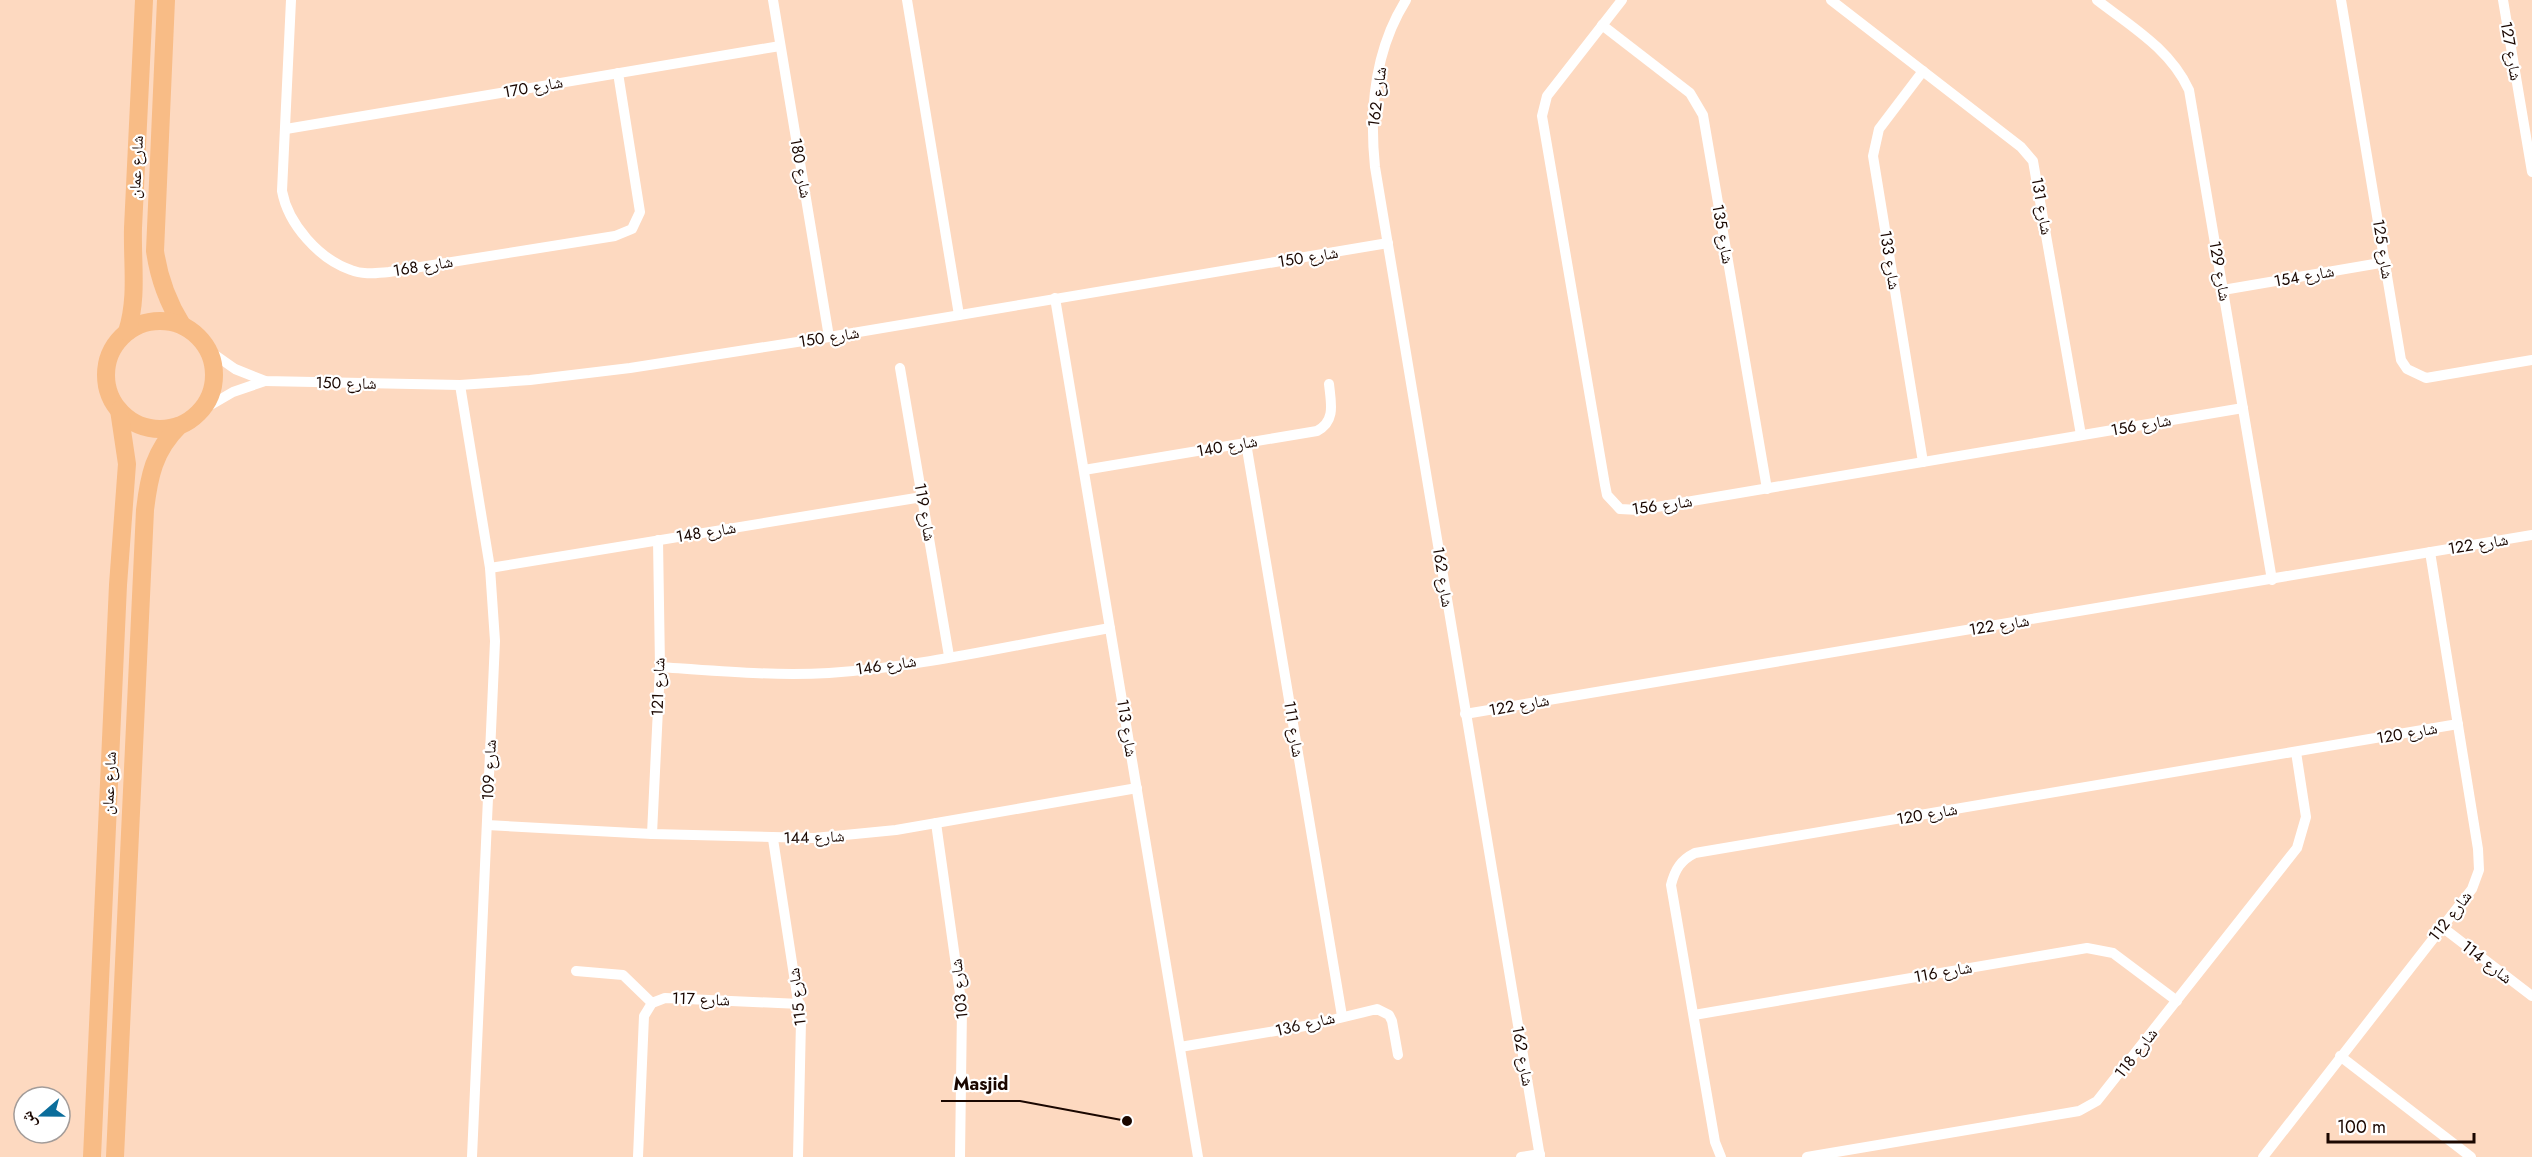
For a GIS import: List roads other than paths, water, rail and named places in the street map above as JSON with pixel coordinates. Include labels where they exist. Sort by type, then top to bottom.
[{"type":"main road","name":"شارع عمان","points":[[127,332],[132,316],[135,284],[133,235],[144,0]]},
{"type":"main road","name":"شارع عمان","points":[[166,0],[155,251],[159,277],[168,302],[182,326]]},
{"type":"main road","points":[[154,321],[182,326],[197,335],[208,350],[213,364],[214,380],[210,396],[202,410],[179,426],[163,429],[146,428],[131,421],[119,410],[107,384],[106,369],[113,349],[127,332],[154,321]]},
{"type":"main road","name":"شارع عمان","points":[[92,1157],[118,585],[127,464],[119,410]]},
{"type":"main road","name":"شارع عمان","points":[[115,1157],[144,518],[151,468],[167,438],[179,426]]},
{"type":"street","name":"شارع 168","points":[[291,0],[282,191],[290,217],[322,252],[336,263],[352,271],[370,274],[389,272],[604,238],[624,234],[632,229],[640,212],[618,73]]},
{"type":"street","name":"شارع 180","points":[[773,0],[829,337]]},
{"type":"street","points":[[907,0],[959,315]]},
{"type":"street","name":"شارع 162","points":[[1406,0],[1388,38],[1378,69],[1373,102],[1375,167],[1540,1156]]},
{"type":"street","name":"شارع 156","points":[[1622,0],[1547,96],[1542,116],[1607,495],[1612,503],[1630,512],[2243,408]]},
{"type":"street","name":"شارع 131","points":[[1831,0],[2021,147],[2033,161],[2081,435]]},
{"type":"street","name":"شارع 129","points":[[2099,0],[2167,54],[2180,71],[2189,90],[2272,580]]},
{"type":"street","name":"شارع 125","points":[[2341,0],[2401,360],[2416,375],[2426,378],[2532,360]]},
{"type":"street","name":"شارع 127","points":[[2503,0],[2532,172]]},
{"type":"street","name":"شارع 135","points":[[1602,25],[1690,93],[1703,115],[1767,489]]},
{"type":"street","name":"شارع 170","points":[[286,129],[780,46]]},
{"type":"street","name":"شارع 133","points":[[1923,71],[1879,129],[1873,156],[1923,462]]},
{"type":"street","name":"شارع 150","points":[[202,410],[233,392],[265,381],[460,385],[580,374],[829,337],[1388,243]]},
{"type":"street","name":"شارع 154","points":[[2223,290],[2386,262]]},
{"type":"street","name":"شارع 113","points":[[1055,298],[1198,1157]]},
{"type":"street","name":"شارع 150","points":[[208,350],[235,369],[265,381]]},
{"type":"street","name":"شارع 119","points":[[900,369],[949,656]]},
{"type":"street","name":"شارع 140","points":[[1084,470],[1317,431],[1324,428],[1332,414],[1329,384]]},
{"type":"street","name":"شارع 109","points":[[460,385],[490,568],[494,678],[472,1157]]},
{"type":"street","name":"شارع 111","points":[[1246,443],[1342,1016]]},
{"type":"street","name":"شارع 148","points":[[490,568],[922,497]]},
{"type":"street","name":"شارع 122","points":[[1466,714],[2532,535]]},
{"type":"street","name":"شارع 121","points":[[652,834],[660,667],[658,540]]},
{"type":"street","name":"شارع 112","points":[[2263,1157],[2472,889],[2479,870],[2480,860],[2430,552]]},
{"type":"street","name":"شارع 146","points":[[660,667],[802,674],[863,669],[1110,628]]},
{"type":"street","name":"شارع 120","points":[[1720,1157],[1715,1142],[1671,885],[1678,865],[1695,853],[2458,724]]},
{"type":"street","name":"شارع 118","points":[[1807,1157],[1861,1153],[2079,1111],[2089,1107],[2104,1093],[2177,1001],[2302,838],[2306,817],[2296,752]]},
{"type":"street","name":"شارع 144","points":[[487,825],[773,839],[855,835],[1137,788]]},
{"type":"street","name":"شارع 103","points":[[936,823],[962,1000],[960,1157]]},
{"type":"street","name":"شارع 115","points":[[773,839],[800,1004],[802,1052],[798,1157]]},
{"type":"street","name":"شارع 114","points":[[2442,927],[2532,996]]},
{"type":"street","name":"شارع 116","points":[[1694,1015],[2087,948],[2113,953],[2177,1001]]},
{"type":"street","points":[[576,971],[623,975],[652,1003]]},
{"type":"street","name":"شارع 117","points":[[638,1157],[644,1016],[652,1003],[665,998],[800,1004]]},
{"type":"street","name":"شارع 136","points":[[1180,1047],[1311,1025],[1370,1010],[1383,1011],[1392,1021],[1398,1055]]},
{"type":"street","points":[[2340,1056],[2471,1157]]},
{"type":"street","points":[[1521,1157],[1540,1156]]},
{"type":"place","name":"Masjid","points":[[1127,1121]]}]
